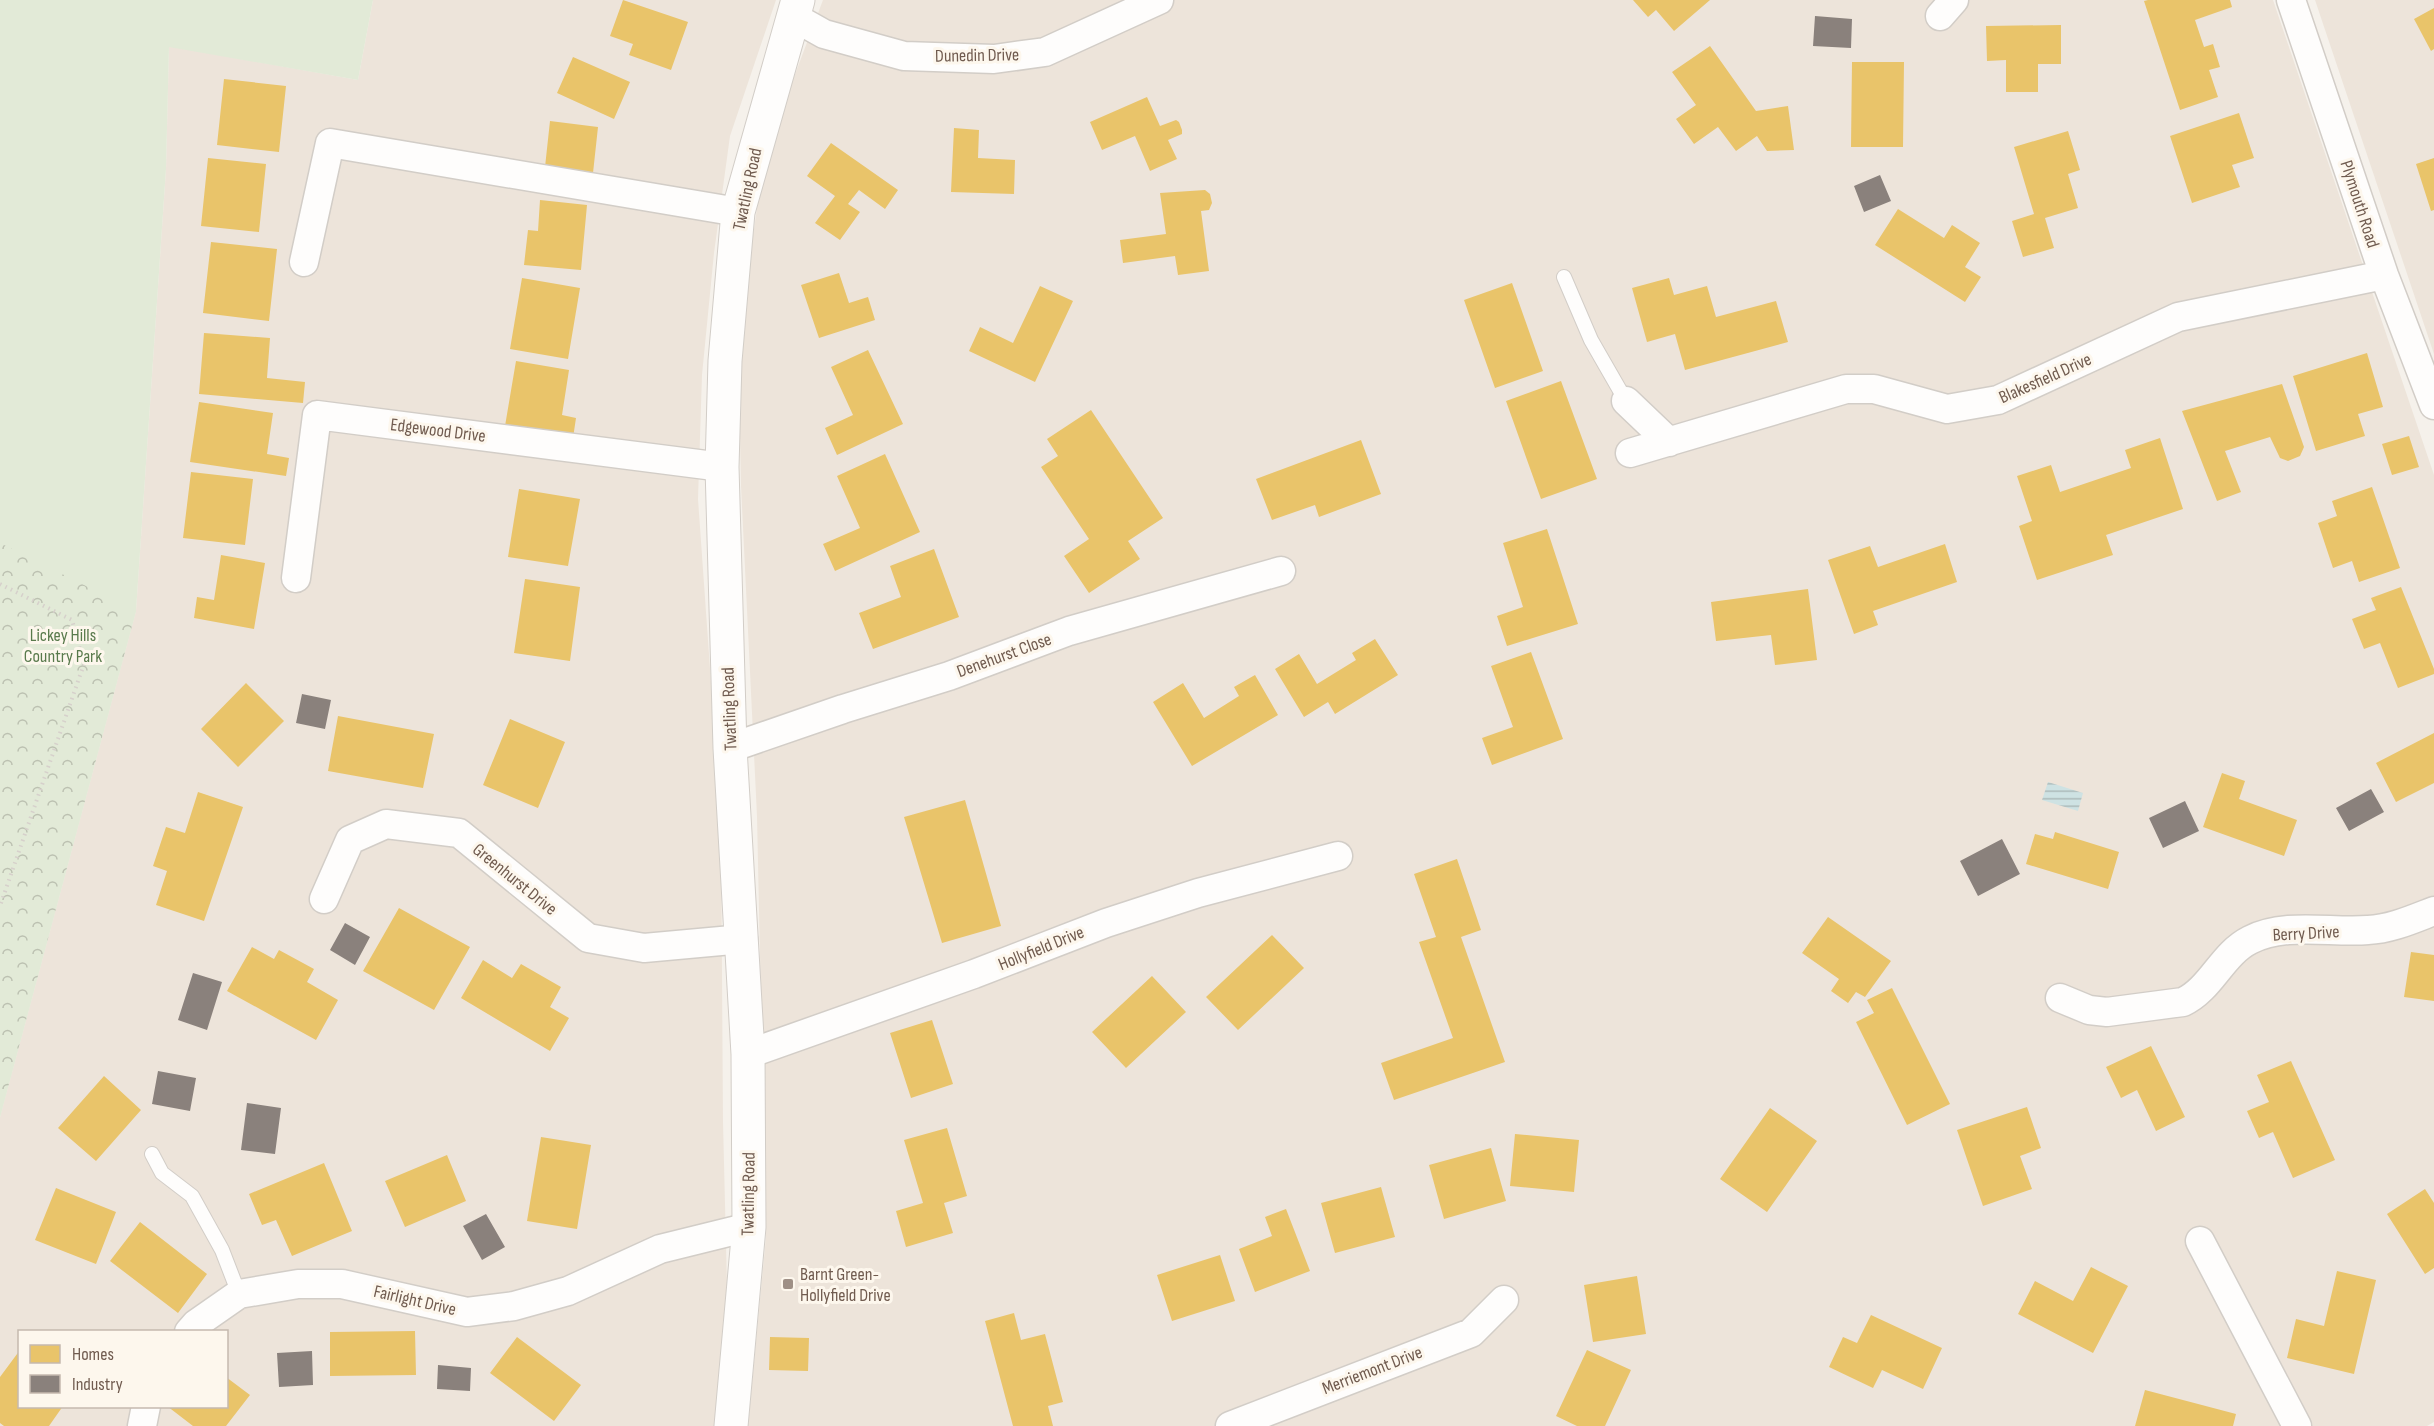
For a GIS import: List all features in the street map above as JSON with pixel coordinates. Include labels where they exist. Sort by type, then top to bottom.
[{"type":"street","name":"Dunedin Drive","points":[[795,8],[824,34],[904,56],[994,59],[1045,52],[1159,0]]},
{"type":"street","name":"Plymouth Road","points":[[2291,0],[2384,275],[2434,405]]},
{"type":"street","name":"Twatling Road","points":[[731,1426],[749,1227],[748,1054],[730,748],[722,466],[725,361],[738,212],[795,8]]},
{"type":"street","points":[[304,262],[330,143],[738,212]]},
{"type":"street","name":"Blakesfield Drive","points":[[1630,453],[1846,388],[1874,389],[1947,409],[1998,400],[2178,317],[2384,275]]},
{"type":"street","points":[[1626,401],[1670,442]]},
{"type":"street","name":"Edgewood Drive","points":[[296,578],[317,415],[722,466]]},
{"type":"street","name":"Denehurst Close","points":[[730,748],[949,676],[1069,631],[1281,571]]},
{"type":"street","name":"Greenhurst Drive","points":[[324,899],[350,840],[386,824],[459,833],[588,938],[644,948],[743,939]]},
{"type":"street","name":"Hollyfield Drive","points":[[748,1054],[974,974],[1106,922],[1198,893],[1338,856]]},
{"type":"street","name":"Berry Drive","points":[[2060,998],[2089,1010],[2107,1012],[2183,1002],[2194,997],[2250,939],[2278,931],[2370,930],[2402,923],[2434,911]]},
{"type":"street","name":"Fairlight Drive","points":[[191,1330],[239,1294],[298,1284],[342,1284],[467,1312],[514,1306],[568,1291],[660,1249],[749,1227]]},
{"type":"street","points":[[2200,1241],[2297,1426]]},
{"type":"street","name":"Merriemont Drive","points":[[1230,1426],[1471,1333],[1504,1300]]},
{"type":"street","points":[[142,1426],[146,1408]]},
{"type":"lane","points":[[1564,277],[1591,340],[1626,401]]},
{"type":"lane","points":[[152,1154],[162,1173],[192,1196],[222,1250],[239,1294]]},
{"type":"path","points":[[0,584],[72,620],[84,664],[0,906]]},
{"type":"shaded area","points":[[373,0],[776,0],[730,136],[714,253],[702,375],[698,499],[721,824],[723,1122],[728,1327],[720,1426],[0,1426],[0,1117],[136,611],[166,169],[169,46],[358,80]]},
{"type":"shaded area","points":[[823,0],[2273,0],[2434,475],[2434,1422],[2427,1426],[748,1426],[766,1237],[757,816],[741,486],[738,338],[765,154]]},
{"type":"shaded area","points":[[2315,0],[2434,0],[2434,354]]},
{"type":"shaded area","points":[[2048,782],[2083,793],[2078,811],[2042,800]]},
{"type":"green space","points":[[0,0],[373,0],[358,80],[169,47],[166,169],[136,611],[0,1117]]},
{"type":"green space","name":"Lickey Hills Country Park","points":[[0,543],[136,611],[0,1117]]},
{"type":"building: Homes","points":[[623,0],[688,22],[671,70],[629,55],[633,44],[610,36]]},
{"type":"building: Homes","points":[[1633,0],[1710,0],[1674,31],[1656,10],[1648,17]]},
{"type":"building: Homes","points":[[2230,0],[2232,7],[2195,20],[2204,47],[2213,44],[2220,67],[2209,70],[2218,97],[2180,110],[2144,1]]},
{"type":"building: Homes","points":[[2434,8],[2434,49],[2431,51],[2414,19]]},
{"type":"building: Homes","points":[[2061,25],[2061,64],[2038,64],[2038,92],[2006,92],[2006,60],[1987,61],[1986,26]]},
{"type":"building: Homes","points":[[1710,46],[1756,111],[1788,106],[1794,150],[1767,151],[1757,136],[1736,151],[1718,127],[1694,144],[1676,119],[1696,105],[1672,72]]},
{"type":"building: Homes","points":[[573,57],[630,82],[614,119],[557,93]]},
{"type":"building: Homes","points":[[1852,62],[1904,62],[1903,147],[1851,147]]},
{"type":"building: Homes","points":[[224,79],[286,86],[279,152],[217,145]]},
{"type":"building: Homes","points":[[1147,97],[1160,126],[1176,120],[1182,130],[1182,134],[1168,140],[1177,159],[1150,171],[1135,136],[1102,150],[1090,122]]},
{"type":"building: Homes","points":[[2239,113],[2254,158],[2232,165],[2240,187],[2192,203],[2170,136]]},
{"type":"building: Homes","points":[[550,121],[598,127],[593,173],[545,167]]},
{"type":"building: Homes","points":[[954,128],[979,130],[978,158],[1015,160],[1014,194],[951,192]]},
{"type":"building: Homes","points":[[2068,131],[2080,170],[2068,174],[2078,208],[2045,218],[2054,248],[2023,257],[2012,221],[2034,214],[2014,147]]},
{"type":"building: Homes","points":[[831,143],[898,190],[885,209],[859,190],[848,204],[860,212],[840,240],[815,223],[835,196],[807,176]]},
{"type":"building: Homes","points":[[208,158],[266,164],[259,232],[201,226]]},
{"type":"building: Homes","points":[[2434,158],[2434,210],[2431,211],[2416,164]]},
{"type":"building: Homes","points":[[1205,190],[1210,194],[1212,203],[1209,210],[1201,211],[1209,271],[1178,275],[1175,256],[1123,263],[1120,240],[1166,234],[1160,193]]},
{"type":"building: Homes","points":[[540,200],[587,205],[581,270],[524,265],[528,230],[538,231]]},
{"type":"building: Homes","points":[[1898,209],[1944,238],[1952,225],[1980,243],[1965,267],[1981,277],[1965,302],[1875,245]]},
{"type":"building: Homes","points":[[211,242],[277,249],[269,321],[203,313]]},
{"type":"building: Homes","points":[[839,273],[849,303],[868,297],[875,320],[819,338],[801,285]]},
{"type":"building: Homes","points":[[522,278],[580,288],[568,359],[510,349]]},
{"type":"building: Homes","points":[[1669,278],[1674,295],[1707,286],[1716,317],[1776,301],[1788,342],[1685,370],[1675,334],[1647,342],[1632,288]]},
{"type":"building: Homes","points":[[1512,283],[1543,371],[1495,388],[1464,300]]},
{"type":"building: Homes","points":[[1040,286],[1073,301],[1035,382],[969,351],[980,327],[1013,343]]},
{"type":"building: Homes","points":[[204,333],[270,338],[267,378],[305,382],[303,403],[199,394]]},
{"type":"building: Homes","points":[[868,350],[903,424],[837,455],[825,428],[853,415],[831,367]]},
{"type":"building: Homes","points":[[2367,353],[2383,407],[2358,414],[2365,436],[2316,451],[2293,376]]},
{"type":"building: Homes","points":[[516,361],[569,370],[562,415],[576,418],[573,438],[505,426]]},
{"type":"building: Homes","points":[[1561,381],[1597,479],[1541,499],[1506,401]]},
{"type":"building: Homes","points":[[2282,384],[2304,447],[2300,456],[2288,461],[2280,458],[2270,437],[2225,451],[2241,492],[2217,501],[2182,411]]},
{"type":"building: Homes","points":[[199,402],[273,413],[267,454],[289,458],[286,476],[190,462]]},
{"type":"building: Homes","points":[[1091,410],[1163,518],[1128,541],[1140,559],[1089,593],[1064,556],[1089,539],[1041,467],[1058,456],[1047,439]]},
{"type":"building: Homes","points":[[2409,436],[2419,467],[2392,475],[2382,444]]},
{"type":"building: Homes","points":[[2160,438],[2183,509],[2106,535],[2113,555],[2037,580],[2019,526],[2032,521],[2017,476],[2051,465],[2060,492],[2131,468],[2125,450]]},
{"type":"building: Homes","points":[[1361,440],[1381,494],[1319,517],[1315,505],[1272,520],[1256,479]]},
{"type":"building: Homes","points":[[885,454],[920,532],[835,571],[823,544],[860,528],[837,476]]},
{"type":"building: Homes","points":[[191,472],[253,479],[245,545],[183,538]]},
{"type":"building: Homes","points":[[2372,487],[2400,568],[2359,582],[2352,561],[2333,568],[2318,523],[2337,516],[2332,501]]},
{"type":"building: Homes","points":[[519,489],[580,499],[568,566],[508,557]]},
{"type":"building: Homes","points":[[1547,529],[1578,624],[1507,646],[1497,616],[1523,607],[1503,543]]},
{"type":"building: Homes","points":[[1945,544],[1957,582],[1873,611],[1878,625],[1854,634],[1828,560],[1870,546],[1878,567]]},
{"type":"building: Homes","points":[[934,549],[959,617],[873,649],[859,613],[901,597],[890,566]]},
{"type":"building: Homes","points":[[221,555],[265,563],[254,629],[194,618],[197,597],[214,600]]},
{"type":"building: Homes","points":[[525,579],[580,587],[570,661],[514,653]]},
{"type":"building: Homes","points":[[2401,587],[2434,674],[2398,688],[2380,643],[2364,649],[2352,619],[2376,610],[2371,598]]},
{"type":"building: Homes","points":[[1808,589],[1817,660],[1775,665],[1771,635],[1716,641],[1711,602]]},
{"type":"building: Homes","points":[[1375,639],[1398,675],[1335,714],[1328,702],[1304,717],[1275,669],[1299,654],[1317,684],[1356,660],[1352,653]]},
{"type":"building: Homes","points":[[1531,652],[1563,739],[1492,765],[1482,738],[1513,727],[1491,666]]},
{"type":"building: Homes","points":[[1255,675],[1278,715],[1192,766],[1153,702],[1183,683],[1204,718],[1239,696],[1234,687]]},
{"type":"building: Homes","points":[[246,683],[284,721],[238,767],[201,729]]},
{"type":"building: Homes","points":[[338,716],[434,734],[423,788],[328,771]]},
{"type":"building: Homes","points":[[510,719],[565,742],[538,808],[483,785]]},
{"type":"building: Homes","points":[[2434,733],[2434,783],[2396,802],[2376,763]]},
{"type":"building: Homes","points":[[2222,773],[2245,781],[2239,799],[2297,820],[2284,856],[2203,827]]},
{"type":"building: Homes","points":[[198,792],[243,807],[204,921],[156,905],[167,871],[153,866],[166,827],[185,833]]},
{"type":"building: Homes","points":[[965,800],[1001,926],[942,943],[904,817]]},
{"type":"building: Homes","points":[[2055,832],[2119,852],[2108,889],[2026,864],[2035,834],[2053,839]]},
{"type":"building: Homes","points":[[1457,859],[1481,930],[1461,937],[1505,1062],[1394,1100],[1381,1063],[1453,1038],[1419,942],[1436,937],[1414,874]]},
{"type":"building: Homes","points":[[399,908],[470,947],[434,1010],[363,971]]},
{"type":"building: Homes","points":[[1828,917],[1891,961],[1865,997],[1856,992],[1848,1003],[1831,991],[1839,979],[1802,953]]},
{"type":"building: Homes","points":[[1272,935],[1304,968],[1238,1030],[1206,997]]},
{"type":"building: Homes","points":[[252,947],[274,959],[279,950],[314,969],[307,982],[338,1000],[316,1040],[227,991]]},
{"type":"building: Homes","points":[[2411,952],[2434,955],[2434,1001],[2404,997]]},
{"type":"building: Homes","points":[[483,960],[512,978],[521,964],[561,987],[550,1007],[569,1018],[550,1051],[461,998]]},
{"type":"building: Homes","points":[[1152,976],[1186,1012],[1126,1068],[1092,1032]]},
{"type":"building: Homes","points":[[1892,988],[1950,1104],[1907,1125],[1856,1022],[1874,1013],[1867,1000]]},
{"type":"building: Homes","points":[[932,1020],[953,1084],[911,1098],[890,1033]]},
{"type":"building: Homes","points":[[2151,1046],[2185,1117],[2156,1131],[2137,1090],[2121,1098],[2106,1067]]},
{"type":"building: Homes","points":[[2291,1061],[2335,1160],[2293,1178],[2273,1132],[2259,1138],[2247,1111],[2269,1102],[2257,1075]]},
{"type":"building: Homes","points":[[104,1076],[141,1110],[96,1161],[58,1128]]},
{"type":"building: Homes","points":[[2027,1107],[2041,1148],[2020,1156],[2032,1189],[1983,1206],[1957,1130]]},
{"type":"building: Homes","points":[[1770,1108],[1817,1141],[1767,1212],[1720,1179]]},
{"type":"building: Homes","points":[[947,1128],[967,1196],[944,1203],[953,1233],[906,1247],[896,1211],[923,1203],[904,1140]]},
{"type":"building: Homes","points":[[1515,1134],[1579,1140],[1574,1192],[1510,1186]]},
{"type":"building: Homes","points":[[541,1137],[591,1145],[577,1229],[527,1221]]},
{"type":"building: Homes","points":[[1491,1148],[1506,1201],[1444,1219],[1429,1165]]},
{"type":"building: Homes","points":[[447,1155],[466,1201],[405,1227],[385,1181]]},
{"type":"building: Homes","points":[[324,1163],[352,1231],[292,1256],[276,1220],[262,1225],[249,1194]]},
{"type":"building: Homes","points":[[1381,1187],[1395,1237],[1335,1253],[1321,1203]]},
{"type":"building: Homes","points":[[56,1188],[116,1212],[96,1264],[35,1240]]},
{"type":"building: Homes","points":[[2425,1189],[2434,1203],[2434,1268],[2425,1274],[2387,1214]]},
{"type":"building: Homes","points":[[1286,1209],[1310,1271],[1255,1292],[1239,1249],[1272,1236],[1265,1217]]},
{"type":"building: Homes","points":[[140,1222],[207,1274],[178,1313],[110,1261]]},
{"type":"building: Homes","points":[[1220,1255],[1235,1301],[1172,1321],[1157,1275]]},
{"type":"building: Homes","points":[[2091,1267],[2128,1286],[2093,1353],[2018,1314],[2035,1281],[2073,1301]]},
{"type":"building: Homes","points":[[2337,1271],[2376,1280],[2354,1374],[2287,1358],[2296,1319],[2324,1326]]},
{"type":"building: Homes","points":[[1637,1276],[1646,1334],[1593,1342],[1584,1285]]},
{"type":"building: Homes","points":[[1014,1313],[1021,1340],[1045,1334],[1063,1402],[1048,1406],[1053,1426],[1013,1426],[985,1321]]},
{"type":"building: Homes","points":[[1871,1315],[1942,1348],[1923,1389],[1882,1370],[1873,1388],[1829,1367],[1843,1337],[1857,1343]]},
{"type":"building: Homes","points":[[415,1331],[416,1375],[330,1376],[330,1332]]},
{"type":"building: Homes","points":[[517,1337],[581,1385],[554,1421],[490,1373]]},
{"type":"building: Homes","points":[[770,1337],[809,1338],[808,1371],[769,1370]]},
{"type":"building: Homes","points":[[1587,1350],[1631,1370],[1605,1426],[1577,1426],[1556,1416]]},
{"type":"building: Homes","points":[[18,1353],[18,1408],[62,1408],[49,1426],[4,1426],[0,1423],[0,1377]]},
{"type":"building: Homes","points":[[228,1378],[250,1395],[226,1426],[193,1426],[170,1408],[228,1408]]},
{"type":"building: Homes","points":[[2145,1390],[2236,1414],[2233,1426],[2135,1426]]},
{"type":"building: Industry","points":[[1815,16],[1852,19],[1851,48],[1813,46]]},
{"type":"building: Industry","points":[[1880,175],[1891,201],[1864,212],[1854,186]]},
{"type":"building: Industry","points":[[302,694],[331,700],[325,729],[296,723]]},
{"type":"building: Industry","points":[[2371,789],[2384,812],[2349,831],[2336,808]]},
{"type":"building: Industry","points":[[2185,801],[2199,831],[2163,848],[2149,818]]},
{"type":"building: Industry","points":[[2002,839],[2020,874],[1978,896],[1960,861]]},
{"type":"building: Industry","points":[[345,923],[370,937],[355,965],[330,950]]},
{"type":"building: Industry","points":[[193,973],[222,982],[207,1030],[178,1020]]},
{"type":"building: Industry","points":[[158,1071],[196,1078],[190,1111],[152,1104]]},
{"type":"building: Industry","points":[[247,1103],[281,1108],[275,1154],[241,1150]]},
{"type":"building: Industry","points":[[486,1214],[505,1247],[482,1260],[463,1226]]},
{"type":"building: Industry","points":[[312,1351],[313,1385],[279,1387],[277,1353]]},
{"type":"building: Industry","points":[[438,1365],[471,1368],[470,1391],[437,1389]]},
{"type":"place","name":"Barnt Green- Hollyfield Drive","points":[[788,1284]]}]
